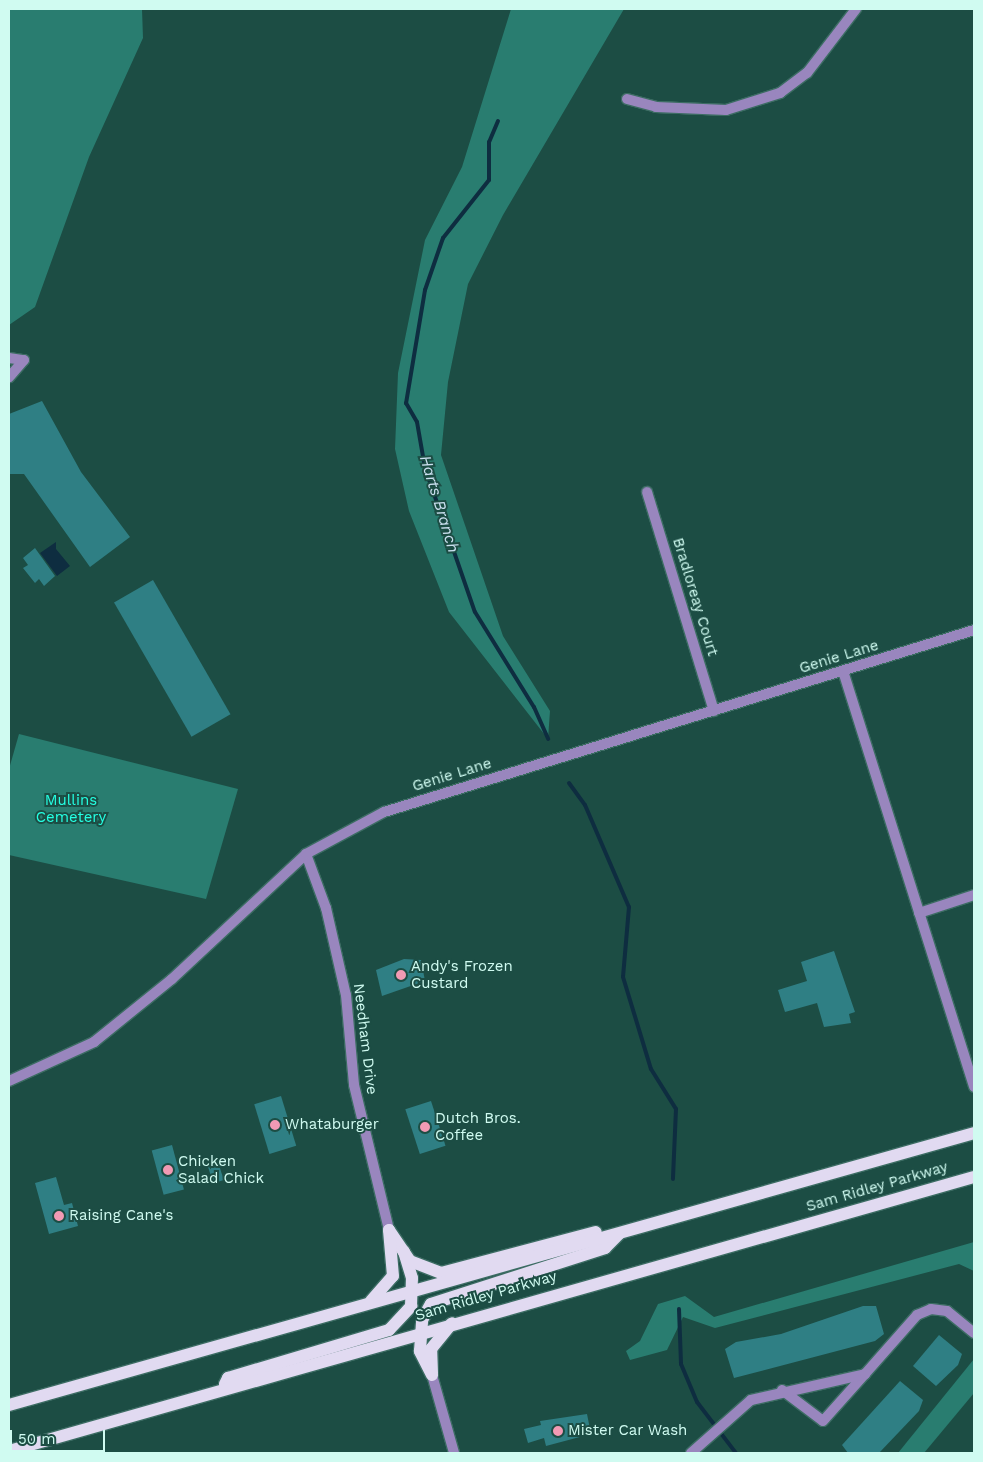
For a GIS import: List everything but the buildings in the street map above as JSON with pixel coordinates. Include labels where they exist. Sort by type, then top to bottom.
[{"type":"main road","name":"Sam Ridley Parkway","points":[[9,1405],[974,1133]]},
{"type":"main road","name":"Sam Ridley Parkway","points":[[9,1451],[24,1450],[223,1389],[453,1322],[974,1177]]},
{"type":"main road","points":[[389,1230],[418,1268],[441,1273],[581,1235],[621,1232]]},
{"type":"main road","points":[[368,1304],[393,1276],[389,1230]]},
{"type":"main road","points":[[432,1375],[420,1351],[422,1331],[425,1312],[444,1297],[605,1248],[621,1232]]},
{"type":"main road","points":[[223,1389],[228,1378],[389,1330],[406,1315],[412,1292],[404,1251]]},
{"type":"main road","points":[[432,1375],[431,1349],[453,1322]]},
{"type":"street","points":[[627,99],[656,107],[726,110],[780,93],[806,73],[856,9]]},
{"type":"street","points":[[9,358],[24,360],[9,377]]},
{"type":"street","name":"Bradloreay Court","points":[[648,492],[714,711]]},
{"type":"street","name":"Genie Lane","points":[[9,1081],[94,1042],[172,979],[306,854],[384,812],[974,630]]},
{"type":"street","points":[[843,671],[974,1087]]},
{"type":"street","name":"Needham Drive","points":[[306,854],[326,908],[346,996],[354,1085],[389,1230]]},
{"type":"street","points":[[919,913],[974,896]]},
{"type":"street","points":[[782,1390],[822,1421],[917,1315],[931,1309],[947,1311],[974,1333]]},
{"type":"street","points":[[692,1453],[725,1419],[751,1400],[782,1390],[865,1374]]},
{"type":"street","points":[[432,1375],[454,1453]]},
{"type":"green space","points":[[9,9],[142,9],[143,38],[89,157],[35,307],[9,325]]},
{"type":"green space","points":[[511,9],[624,9],[503,215],[468,284],[448,382],[441,455],[503,636],[550,711],[548,739],[449,612],[409,511],[395,449],[398,373],[425,240],[462,167]]},
{"type":"green space","name":"Mullins Cemetery","points":[[19,734],[238,789],[206,899],[9,855],[9,769]]},
{"type":"green space","points":[[974,1242],[974,1271],[959,1264],[715,1328],[683,1317],[667,1350],[630,1360],[626,1351],[640,1341],[658,1304],[685,1296],[714,1317]]},
{"type":"green space","points":[[974,1359],[974,1393],[924,1453],[898,1453]]},
{"type":"water","points":[[56,542],[56,549],[70,566],[57,576],[40,553]]},
{"type":"waterway","name":"Harts Branch","points":[[498,121],[489,142],[489,180],[443,238],[425,290],[406,403],[417,422],[425,468],[475,612],[534,707],[548,739]]},
{"type":"waterway","name":"Harts Branch","points":[[569,783],[585,805],[629,907],[623,977],[651,1069],[676,1109],[673,1179]]},
{"type":"waterway","name":"Harts Branch","points":[[679,1309],[681,1364],[697,1402],[736,1453]]},
{"type":"place","name":"Andy's Frozen Custard","points":[[401,975]]},
{"type":"place","name":"Whataburger","points":[[275,1125]]},
{"type":"place","name":"Dutch Bros. Coffee","points":[[425,1127]]},
{"type":"place","name":"Chicken Salad Chick","points":[[168,1170]]},
{"type":"place","name":"Raising Cane's","points":[[59,1216]]},
{"type":"place","name":"Mister Car Wash","points":[[558,1431]]}]
